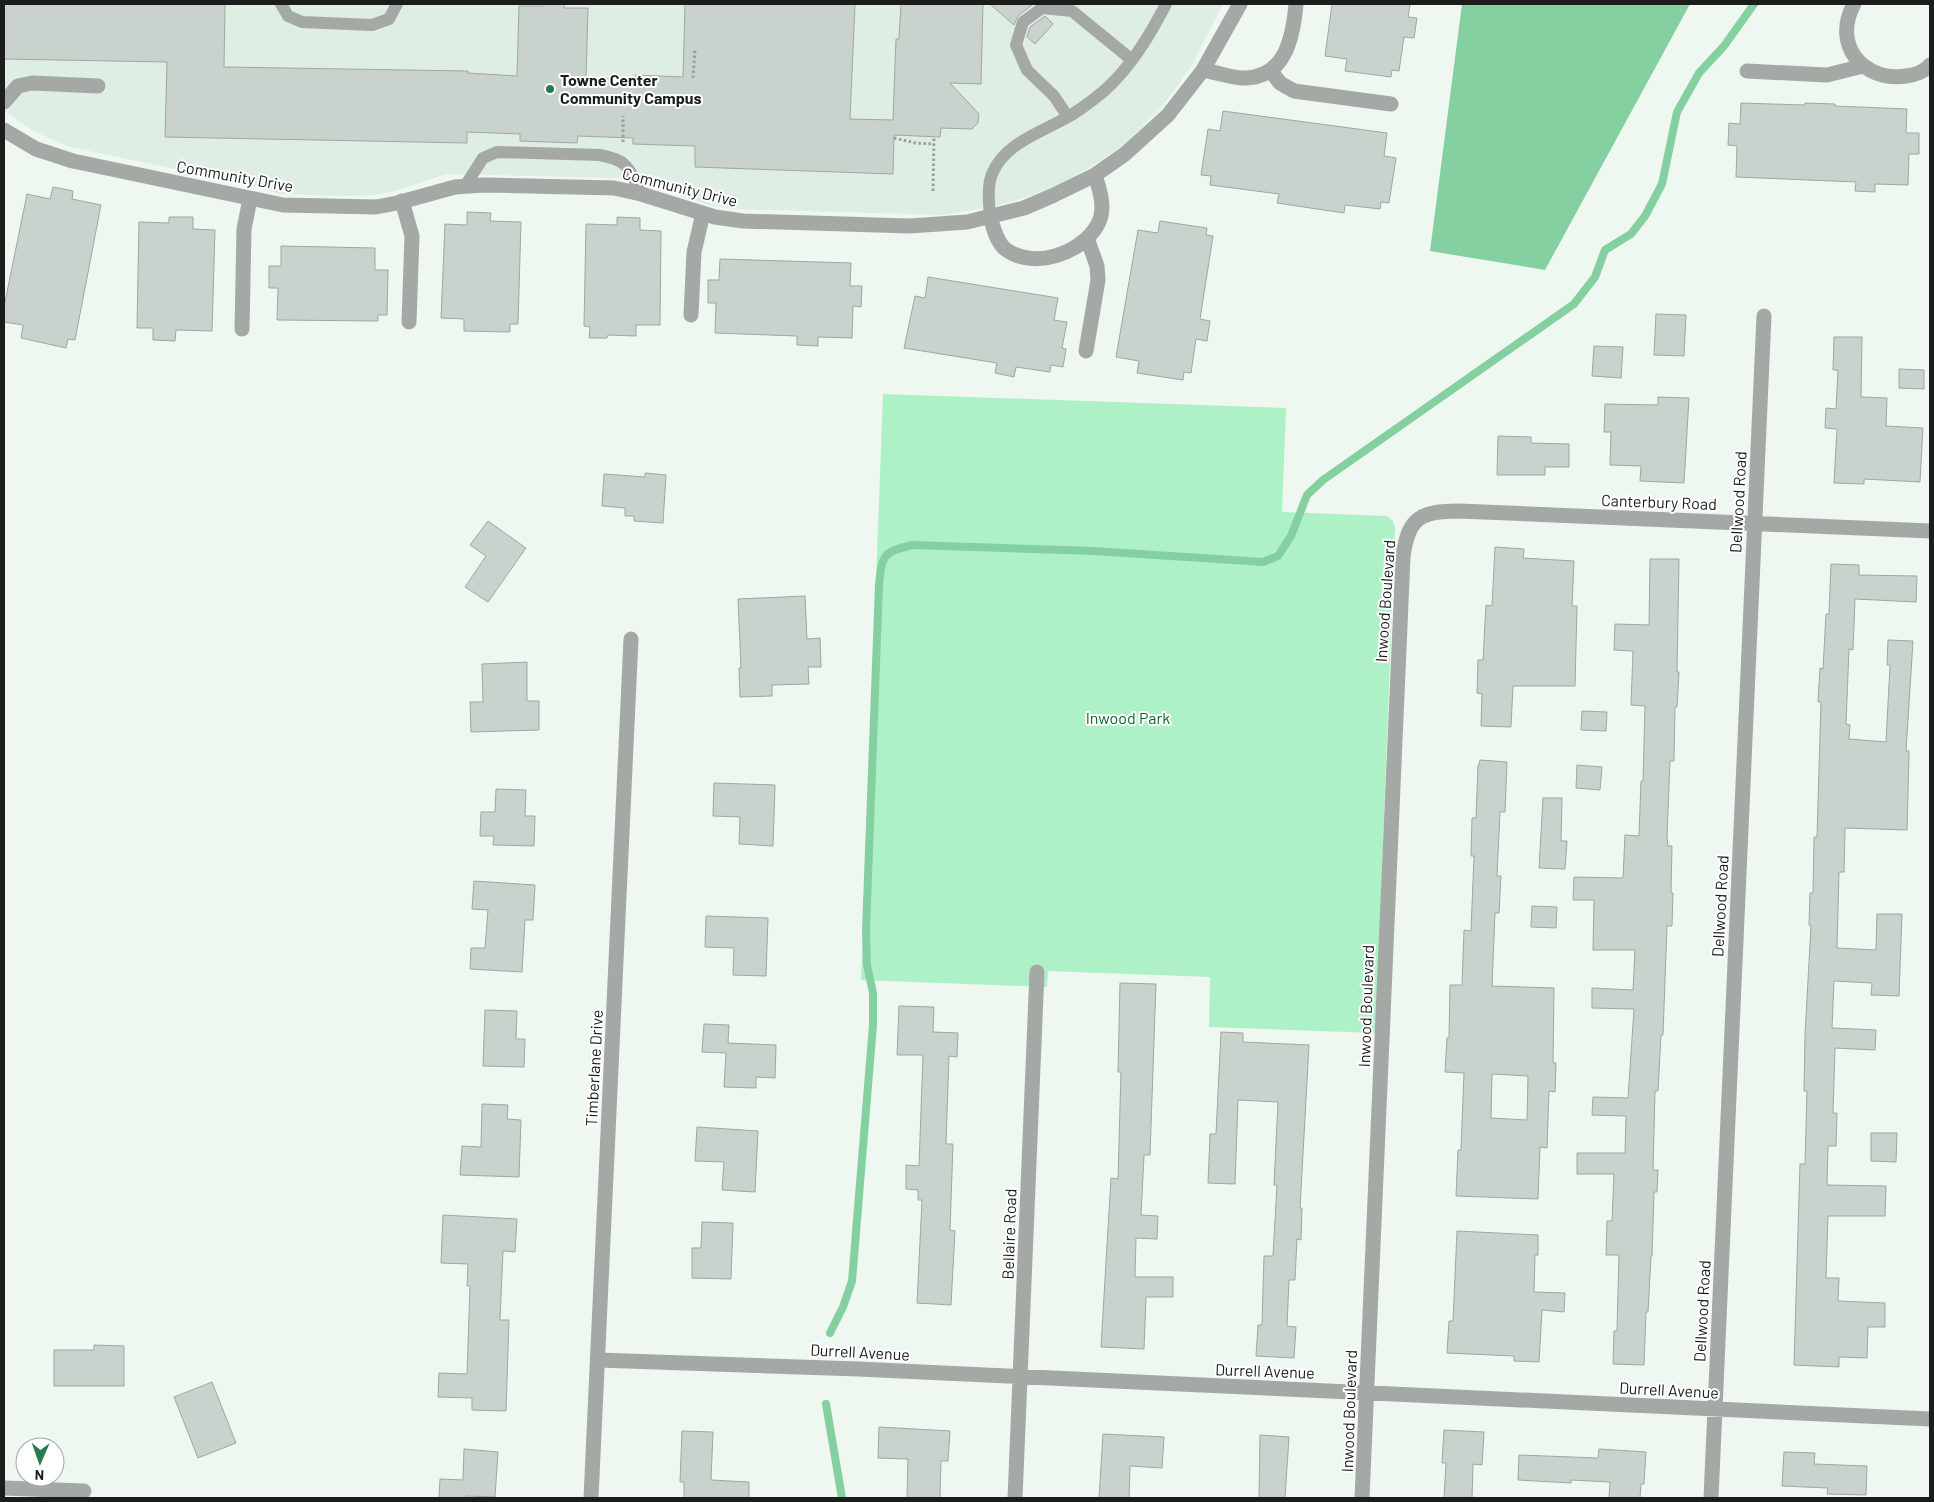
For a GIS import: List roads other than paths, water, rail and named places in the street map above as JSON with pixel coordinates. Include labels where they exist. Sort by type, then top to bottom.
[{"type":"street","name":"Community Drive","points":[[4,130],[36,149],[73,161],[283,205],[376,207],[402,202],[434,191],[465,186],[614,188],[641,194],[715,217],[743,221],[910,226],[967,222],[1024,208],[1076,186],[1125,154],[1168,115],[1203,70],[1240,4]]},
{"type":"street","points":[[1203,70],[1241,78],[1271,71],[1283,57],[1291,40],[1296,4]]},
{"type":"street","points":[[1854,4],[1847,25],[1847,39],[1851,53],[1863,66],[1881,74],[1896,77],[1913,75],[1929,68]]},
{"type":"street","points":[[1747,71],[1827,75],[1863,66]]},
{"type":"street","points":[[1271,71],[1280,83],[1294,92],[1391,104]]},
{"type":"street","points":[[4,102],[18,86],[32,83],[98,86]]},
{"type":"street","points":[[990,216],[1000,243],[1014,253],[1030,258],[1045,258],[1062,254],[1076,247],[1087,238],[1098,223],[1102,210],[1101,194],[1095,175]]},
{"type":"street","points":[[242,329],[244,229],[250,199]]},
{"type":"street","points":[[402,202],[412,236],[409,322]]},
{"type":"street","points":[[691,315],[694,252],[703,213]]},
{"type":"street","points":[[1086,351],[1098,280],[1097,266],[1087,238]]},
{"type":"street","name":"Dellwood Road","points":[[1711,1498],[1764,316]]},
{"type":"street","name":"Canterbury Road","points":[[1418,519],[1433,512],[1459,511],[1930,531]]},
{"type":"street","name":"Inwood Boulevard","points":[[1362,1498],[1403,556],[1406,535],[1418,519]]},
{"type":"street","name":"Timberlane Drive","points":[[591,1498],[631,639]]},
{"type":"street","name":"Bellaire Road","points":[[1015,1498],[1037,972]]},
{"type":"street","name":"Durrell Avenue","points":[[598,1360],[858,1369],[1930,1420]]},
{"type":"street","points":[[4,1488],[84,1491]]},
{"type":"lane","points":[[281,4],[288,16],[302,22],[372,25],[389,19],[397,4]]},
{"type":"lane","points":[[990,216],[989,187],[991,175],[1001,156],[1028,137],[1068,116],[1104,90],[1132,60],[1166,4]]},
{"type":"lane","points":[[1068,116],[1054,96],[1027,70],[1016,45],[1023,22],[1042,8],[1072,11],[1132,60]]},
{"type":"lane","points":[[465,186],[483,158],[497,152],[600,155],[617,158],[627,166],[641,194]]},
{"type":"waterway","points":[[830,1333],[843,1307],[852,1281],[873,1025],[873,993],[867,965],[866,930],[879,585],[881,568],[885,557],[895,550],[912,545],[1094,551],[1263,562],[1278,556],[1291,536],[1307,495],[1323,480],[1574,304],[1595,277],[1605,250],[1631,234],[1645,216],[1662,184],[1677,112],[1699,73],[1724,46],[1754,4]]},
{"type":"waterway","points":[[826,1404],[842,1498]]},
{"type":"place","name":"Towne Center Community Campus","points":[[550,89]]},
{"type":"park label","name":"Inwood Park","points":[[1128,718]]}]
